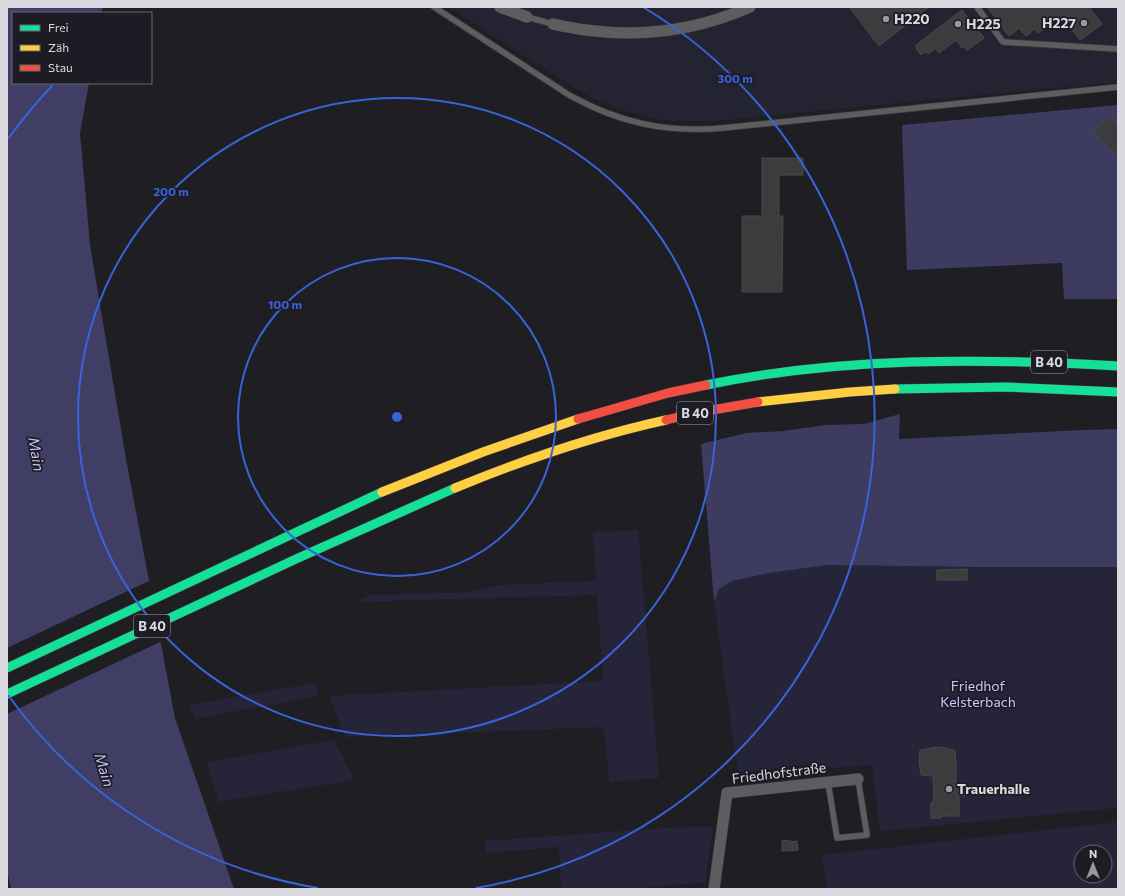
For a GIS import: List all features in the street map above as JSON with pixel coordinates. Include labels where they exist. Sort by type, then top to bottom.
[{"type":"highway","name":"B 40","points":[[7,668],[375,495],[437,469],[540,430],[670,393],[785,373],[836,367],[979,361],[1074,363],[1118,366]]},
{"type":"highway","name":"B 40","points":[[7,694],[297,559],[455,488],[528,460],[594,438],[704,411],[799,396],[892,388],[993,387],[1118,392]]},
{"type":"street","points":[[500,7],[527,17]]},
{"type":"street","points":[[553,24],[610,33],[651,32],[694,26],[737,13],[750,7]]},
{"type":"street","name":"Friedhofstraße","points":[[714,889],[727,793],[858,779]]},
{"type":"lane","points":[[434,7],[585,104],[620,118],[670,129],[718,129],[1118,87]]},
{"type":"lane","points":[[977,7],[1003,42],[1118,49]]},
{"type":"lane","points":[[527,17],[553,24]]},
{"type":"lane","points":[[828,782],[837,838],[866,835],[858,779]]},
{"type":"shaded area","points":[[449,7],[1118,7],[1118,83],[714,121],[669,121],[622,110],[598,101],[566,83]]},
{"type":"shaded area","points":[[1118,105],[1118,299],[1064,299],[1062,263],[907,270],[902,125]]},
{"type":"shaded area","points":[[900,414],[899,439],[1118,429],[1118,567],[827,565],[768,573],[732,581],[719,589],[714,602],[701,444],[746,433],[783,431],[826,425],[864,424]]},
{"type":"green space","points":[[638,530],[659,778],[609,782],[604,727],[345,737],[329,696],[603,681],[597,595],[354,602],[369,595],[471,592],[498,585],[596,581],[593,532]]},
{"type":"green space","name":"Friedhof Kelsterbach","points":[[827,565],[1118,567],[1118,808],[880,831],[872,765],[822,769],[808,764],[738,773],[714,602],[717,593],[720,588],[740,578],[770,572]]},
{"type":"green space","points":[[315,683],[318,696],[195,719],[189,705]]},
{"type":"green space","points":[[334,740],[354,780],[219,802],[207,762]]},
{"type":"green space","points":[[1118,822],[1118,889],[827,889],[822,855]]},
{"type":"green space","points":[[713,826],[706,882],[632,889],[561,889],[559,847],[486,853],[485,841],[664,828]]},
{"type":"water","name":"Main","points":[[7,7],[103,7],[101,12],[12,12],[12,84],[89,84],[80,133],[90,245],[126,459],[175,718],[234,889],[11,889],[7,870]]},
{"type":"pier","points":[[151,580],[162,641],[7,714],[7,648]]},
{"type":"building","name":"H220","points":[[849,7],[929,7],[879,46]]},
{"type":"building","points":[[987,7],[1089,7],[1102,24],[1080,40],[1061,15],[1038,33],[1035,29],[1026,36],[1019,28],[1009,36]]},
{"type":"building","name":"H225","points":[[962,10],[984,38],[967,50],[964,46],[962,48],[956,40],[939,53],[935,48],[928,54],[926,51],[921,55],[916,48],[916,45]]},
{"type":"building","points":[[1110,116],[1118,124],[1118,158],[1093,132]]},
{"type":"building","points":[[762,158],[803,158],[803,175],[779,175],[779,216],[783,216],[782,292],[742,292],[742,216],[762,216]]},
{"type":"building","points":[[967,569],[967,580],[937,580],[937,570]]},
{"type":"building","name":"Trauerhalle","points":[[936,747],[955,751],[956,783],[965,783],[965,796],[959,796],[959,816],[942,816],[941,818],[931,818],[931,802],[934,801],[933,776],[921,775],[919,761],[920,750]]},
{"type":"building","points":[[790,840],[790,842],[797,841],[798,850],[782,851],[782,841]]},
{"type":"traffic: fast","points":[[706,385],[808,369],[911,362],[1015,362],[1118,366]]},
{"type":"traffic: fast","points":[[895,389],[1006,387],[1118,392]]},
{"type":"traffic: fast","points":[[7,694],[296,559],[455,488]]},
{"type":"traffic: fast","points":[[7,668],[382,492]]},
{"type":"traffic: slow","points":[[758,402],[850,392],[895,389]]},
{"type":"traffic: slow","points":[[382,492],[483,452],[578,419]]},
{"type":"traffic: slow","points":[[455,488],[506,468],[585,441],[666,420]]},
{"type":"traffic: jam","points":[[578,419],[668,393],[706,385]]},
{"type":"traffic: jam","points":[[666,420],[695,413],[758,402]]},
{"type":"place","name":"H220","points":[[886,19]]},
{"type":"place","name":"H227","points":[[1084,23]]},
{"type":"place","name":"H225","points":[[958,24]]},
{"type":"place","name":"Trauerhalle","points":[[949,789]]}]
